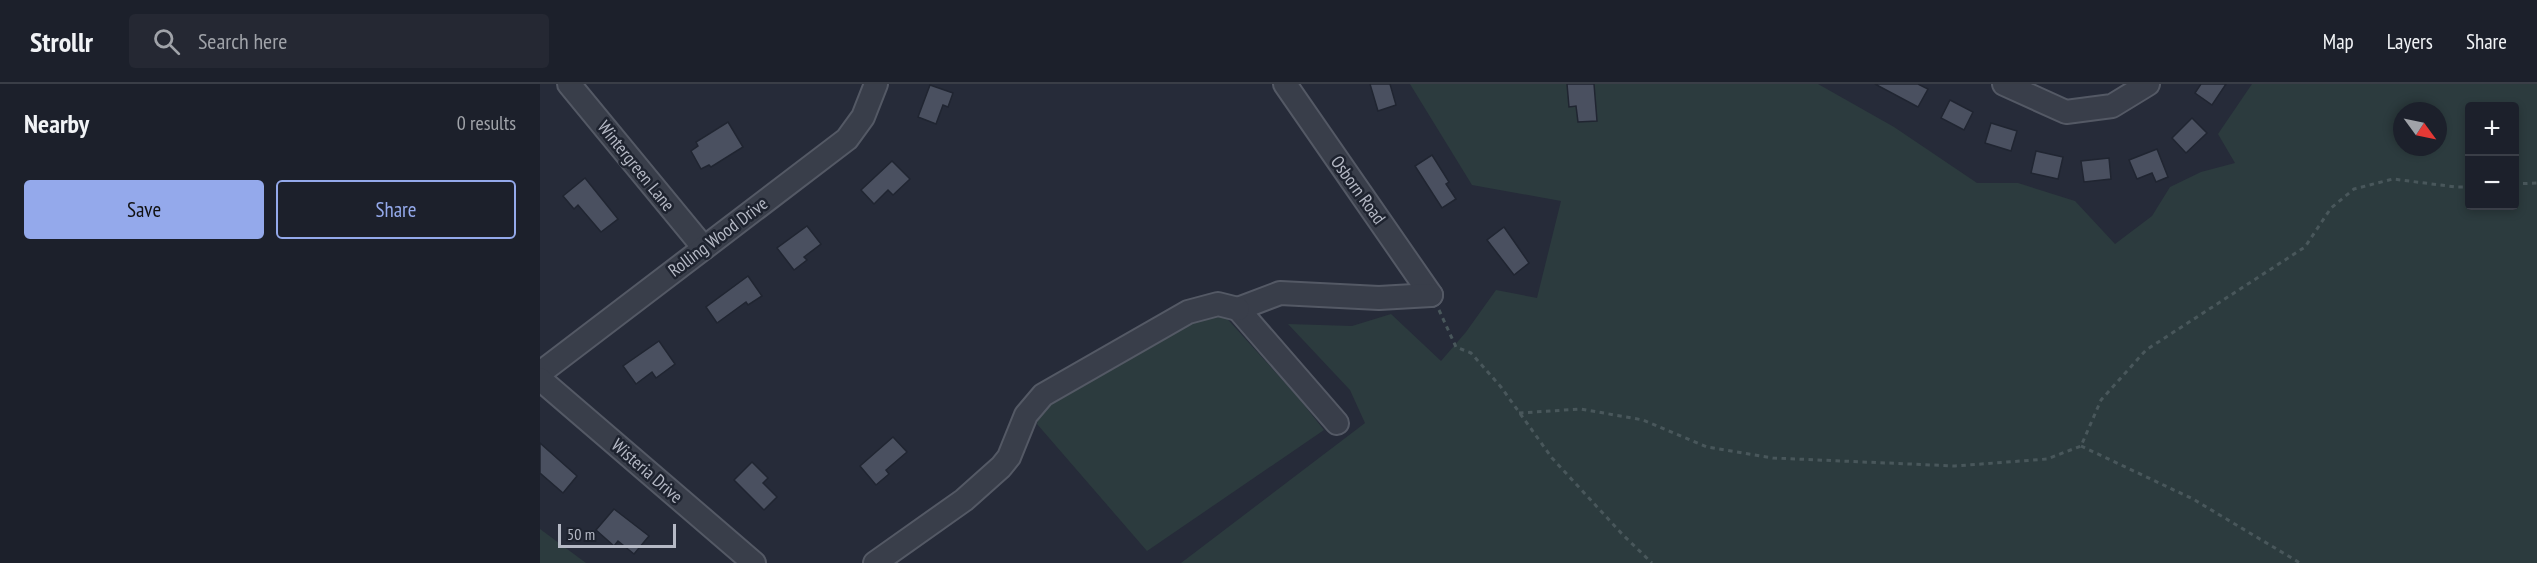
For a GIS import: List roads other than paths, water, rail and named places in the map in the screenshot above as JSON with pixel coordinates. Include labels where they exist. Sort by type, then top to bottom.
[{"type":"street","name":"Wintergreen Lane","points":[[569,84],[704,248]]},
{"type":"street","name":"Rolling Wood Drive","points":[[540,373],[847,139],[862,117],[876,84]]},
{"type":"street","name":"Osborn Road","points":[[1238,309],[1280,293],[1379,298],[1431,295],[1285,84]]},
{"type":"street","points":[[2004,84],[2066,112],[2112,106],[2148,84]]},
{"type":"street","points":[[875,563],[964,500],[1009,457],[1026,415],[1043,395],[1188,312],[1218,304],[1238,309],[1337,423]]},
{"type":"street","name":"Wisteria Drive","points":[[540,379],[754,563]]}]
